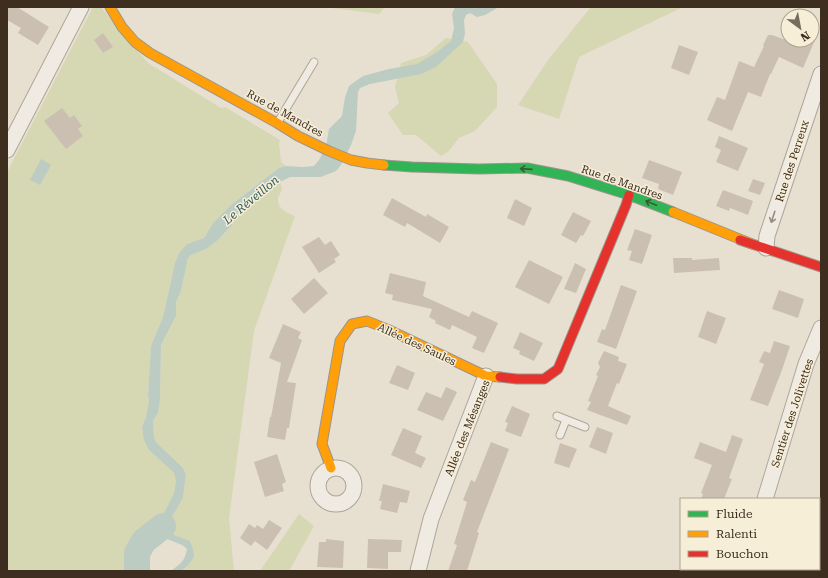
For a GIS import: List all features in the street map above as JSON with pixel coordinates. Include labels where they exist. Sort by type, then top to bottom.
[{"type":"street","points":[[7,150],[81,7]]},
{"type":"street","name":"Rue de Mandres","points":[[110,7],[122,27],[135,42],[150,53],[298,136],[351,160],[412,167],[479,169],[527,168],[568,176],[629,195],[752,244]]},
{"type":"street","name":"Rue des Perreux","points":[[766,248],[767,236],[821,74]]},
{"type":"street","name":"Rue de Mandres","points":[[479,169],[518,176]]},
{"type":"street","name":"Allée des Mésanges","points":[[418,571],[431,519],[486,376],[544,379],[558,369],[629,195]]},
{"type":"street","name":"Rue de Mandres","points":[[647,211],[766,248],[821,267]]},
{"type":"street","name":"Allée des Saules","points":[[331,468],[322,444],[340,341],[352,324],[367,321],[486,376]]},
{"type":"street","name":"Sentier des Jolivettes","points":[[764,498],[806,364],[821,328]]},
{"type":"lane","points":[[277,123],[314,62]]},
{"type":"lane","points":[[557,416],[584,427]]},
{"type":"lane","points":[[560,435],[566,420]]},
{"type":"green space","points":[[93,7],[101,7],[148,63],[221,108],[225,107],[280,140],[281,162],[286,166],[279,168],[231,205],[213,223],[204,238],[187,244],[179,253],[175,263],[163,317],[151,346],[149,400],[142,427],[149,450],[174,473],[176,480],[174,493],[157,527],[139,540],[133,551],[133,571],[7,571],[7,172]]},
{"type":"green space","points":[[324,7],[385,7],[379,14]]},
{"type":"green space","points":[[591,7],[683,7],[579,57],[559,119],[518,105],[548,60]]},
{"type":"green space","points":[[446,38],[468,42],[497,84],[497,107],[475,131],[459,138],[448,152],[441,156],[416,135],[403,135],[388,113],[399,103],[395,87],[401,63],[426,55]]},
{"type":"green space","points":[[280,182],[282,189],[278,198],[279,205],[286,212],[295,216],[254,331],[229,518],[234,571],[182,571],[187,567],[189,541],[174,535],[171,527],[172,517],[183,498],[186,474],[183,468],[156,442],[154,437],[153,421],[158,413],[160,400],[161,345],[176,316],[176,302],[181,291],[188,258],[191,255],[206,249],[218,240],[232,225],[233,218]]},
{"type":"green space","points":[[299,514],[314,526],[289,571],[260,571]]},
{"type":"water","name":"Le Réveillon","points":[[455,7],[499,7],[485,15],[477,17],[470,13],[466,15],[464,20],[465,34],[463,42],[436,67],[421,74],[370,84],[360,88],[358,92],[356,131],[341,165],[336,171],[321,177],[290,177],[280,182],[233,218],[232,225],[218,240],[206,249],[191,255],[188,258],[181,291],[176,302],[176,316],[161,345],[160,400],[158,413],[153,421],[154,437],[156,442],[183,468],[186,474],[183,498],[172,517],[171,527],[174,535],[190,541],[194,557],[182,570],[171,571],[182,562],[187,549],[159,534],[157,527],[174,493],[176,480],[174,473],[149,450],[144,440],[142,427],[146,417],[149,401],[151,346],[163,317],[175,263],[179,253],[187,244],[204,238],[213,223],[231,205],[279,168],[286,166],[314,166],[319,160],[326,146],[329,129],[342,116],[345,97],[349,86],[363,76],[417,64],[437,52],[451,41],[454,28],[452,14]]},
{"type":"water","points":[[41,159],[51,165],[40,185],[30,180]]},
{"type":"building","points":[[7,7],[17,7],[49,27],[38,45],[18,33],[21,28],[7,20]]},
{"type":"building","points":[[103,33],[113,47],[103,53],[94,40]]},
{"type":"building","points":[[768,35],[772,35],[780,38],[780,48],[812,48],[803,68],[779,57],[770,74],[761,97],[748,92],[732,131],[707,120],[717,97],[725,100],[739,61],[754,67],[764,46],[763,45]]},
{"type":"building","points":[[679,45],[698,52],[689,75],[671,68]]},
{"type":"building","points":[[62,108],[70,118],[74,115],[82,126],[78,129],[83,136],[66,149],[44,121]]},
{"type":"building","points":[[719,136],[748,148],[738,171],[716,162],[721,150],[715,147]]},
{"type":"building","points":[[649,160],[682,172],[673,195],[658,189],[659,184],[642,178]]},
{"type":"building","points":[[753,179],[765,183],[760,195],[748,191]]},
{"type":"building","points":[[723,190],[753,201],[748,215],[730,208],[729,211],[716,206]]},
{"type":"building","points":[[392,198],[426,217],[427,214],[449,227],[440,243],[407,223],[405,227],[383,215]]},
{"type":"building","points":[[515,199],[532,208],[524,226],[507,218]]},
{"type":"building","points":[[573,212],[591,221],[583,236],[581,235],[576,243],[561,235]]},
{"type":"building","points":[[635,229],[652,235],[642,264],[629,260],[632,251],[627,250]]},
{"type":"building","points":[[319,237],[325,245],[331,241],[340,255],[334,259],[336,262],[319,273],[302,247]]},
{"type":"building","points":[[673,258],[692,258],[692,260],[719,258],[720,270],[674,273]]},
{"type":"building","points":[[529,260],[563,277],[549,304],[515,287]]},
{"type":"building","points":[[575,263],[586,269],[576,293],[564,289]]},
{"type":"building","points":[[390,273],[426,282],[423,296],[469,317],[472,311],[498,323],[484,353],[472,348],[477,337],[452,325],[450,330],[435,323],[436,321],[429,317],[432,309],[392,300],[393,295],[385,293]]},
{"type":"building","points":[[314,278],[328,293],[304,314],[291,299]]},
{"type":"building","points":[[621,285],[637,291],[616,349],[597,342],[602,329],[605,330]]},
{"type":"building","points":[[779,290],[804,299],[798,318],[772,309]]},
{"type":"building","points":[[707,311],[726,318],[716,344],[698,337]]},
{"type":"building","points":[[283,324],[301,332],[298,338],[302,340],[287,382],[296,383],[289,428],[287,428],[285,440],[267,437],[281,363],[269,358]]},
{"type":"building","points":[[520,332],[543,343],[534,361],[519,354],[520,351],[513,348]]},
{"type":"building","points":[[774,341],[790,346],[768,406],[750,400],[764,364],[759,362],[764,351],[770,353]]},
{"type":"building","points":[[604,351],[619,357],[618,361],[627,364],[619,384],[617,383],[608,406],[631,416],[627,425],[587,410],[591,402],[588,401],[598,376],[596,375],[600,367],[598,363]]},
{"type":"building","points":[[397,365],[415,373],[408,390],[389,383]]},
{"type":"building","points":[[446,387],[457,392],[443,421],[417,410],[426,392],[441,398]]},
{"type":"building","points":[[512,406],[530,414],[521,437],[505,431],[508,423],[505,422]]},
{"type":"building","points":[[597,427],[613,433],[606,454],[589,447]]},
{"type":"building","points":[[403,428],[422,436],[415,453],[426,458],[421,468],[391,455]]},
{"type":"building","points":[[732,435],[743,439],[729,478],[732,479],[724,498],[701,498],[703,494],[701,493],[712,465],[694,458],[700,442],[726,452]]},
{"type":"building","points":[[491,442],[509,449],[477,532],[479,533],[467,571],[448,571],[457,545],[454,544],[467,502],[463,500],[471,480],[475,482]]},
{"type":"building","points":[[560,443],[577,449],[569,468],[554,463]]},
{"type":"building","points":[[277,454],[286,482],[282,484],[284,491],[265,497],[254,462]]},
{"type":"building","points":[[383,484],[410,491],[407,503],[400,502],[397,513],[380,509],[382,501],[379,501]]},
{"type":"building","points":[[269,520],[282,528],[267,550],[255,541],[251,546],[240,538],[249,524],[255,528],[257,525],[263,529]]},
{"type":"building","points":[[326,539],[344,541],[343,568],[317,567],[319,542],[326,542]]},
{"type":"building","points":[[368,539],[402,540],[401,552],[388,552],[388,569],[367,568]]},
{"type":"waterway","points":[[137,571],[137,553],[144,541],[163,526]]},
{"type":"traffic: fast","points":[[384,165],[479,169],[527,168],[568,176],[629,195],[673,212]]},
{"type":"traffic: slow","points":[[110,7],[122,27],[135,42],[150,53],[298,136],[329,151],[351,160],[384,165]]},
{"type":"traffic: slow","points":[[673,212],[752,244]]},
{"type":"traffic: slow","points":[[331,468],[322,444],[340,341],[352,324],[367,321],[486,376],[500,377]]},
{"type":"traffic: jam","points":[[500,377],[517,379],[544,379],[558,369],[629,195]]},
{"type":"traffic: jam","points":[[740,240],[821,267]]}]
